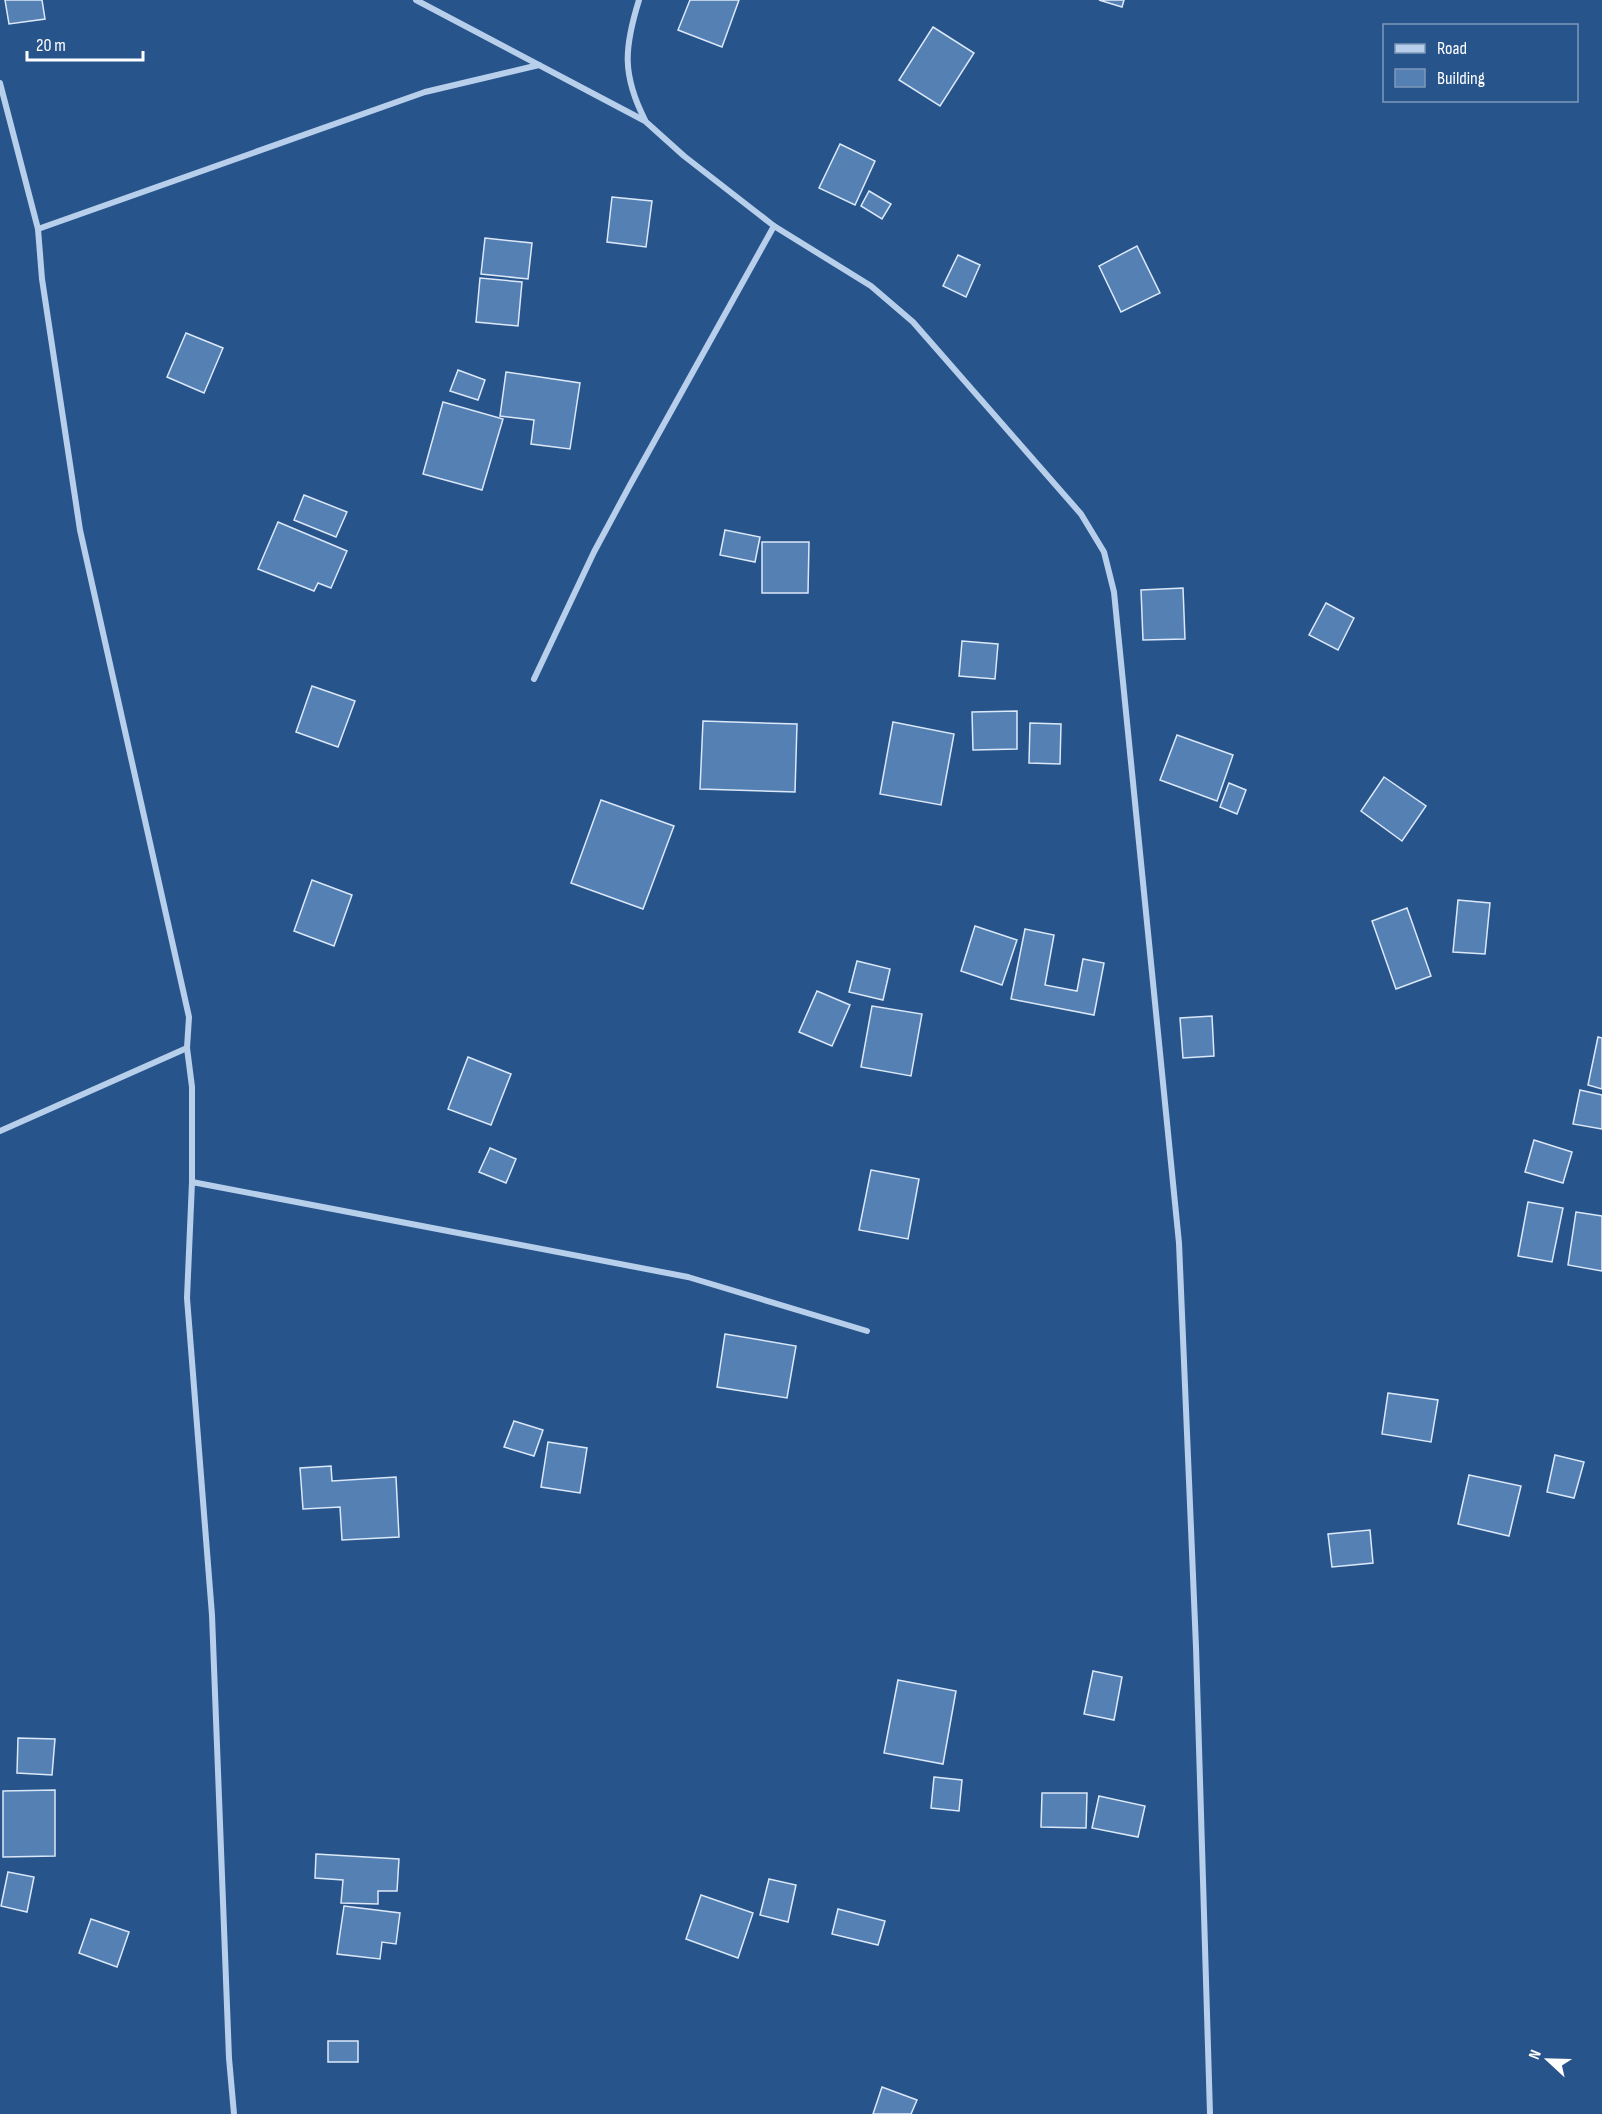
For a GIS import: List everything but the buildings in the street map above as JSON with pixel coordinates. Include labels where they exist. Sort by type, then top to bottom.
[{"type":"street","points":[[416,0],[645,121],[684,156],[774,226],[871,286],[913,322],[1081,514],[1104,552],[1114,592],[1179,1243],[1196,1659],[1210,2114]]},
{"type":"street","points":[[639,0],[628,35],[627,70],[634,98],[645,121]]},
{"type":"street","points":[[38,229],[425,92],[539,65]]},
{"type":"street","points":[[0,83],[38,229],[42,279],[81,530],[189,1017],[187,1048],[192,1087],[192,1182],[187,1298],[212,1615],[229,2058],[234,2114]]},
{"type":"street","points":[[534,679],[625,494],[774,226]]},
{"type":"street","points":[[0,1131],[187,1048]]},
{"type":"street","points":[[192,1182],[688,1277],[867,1331]]}]
